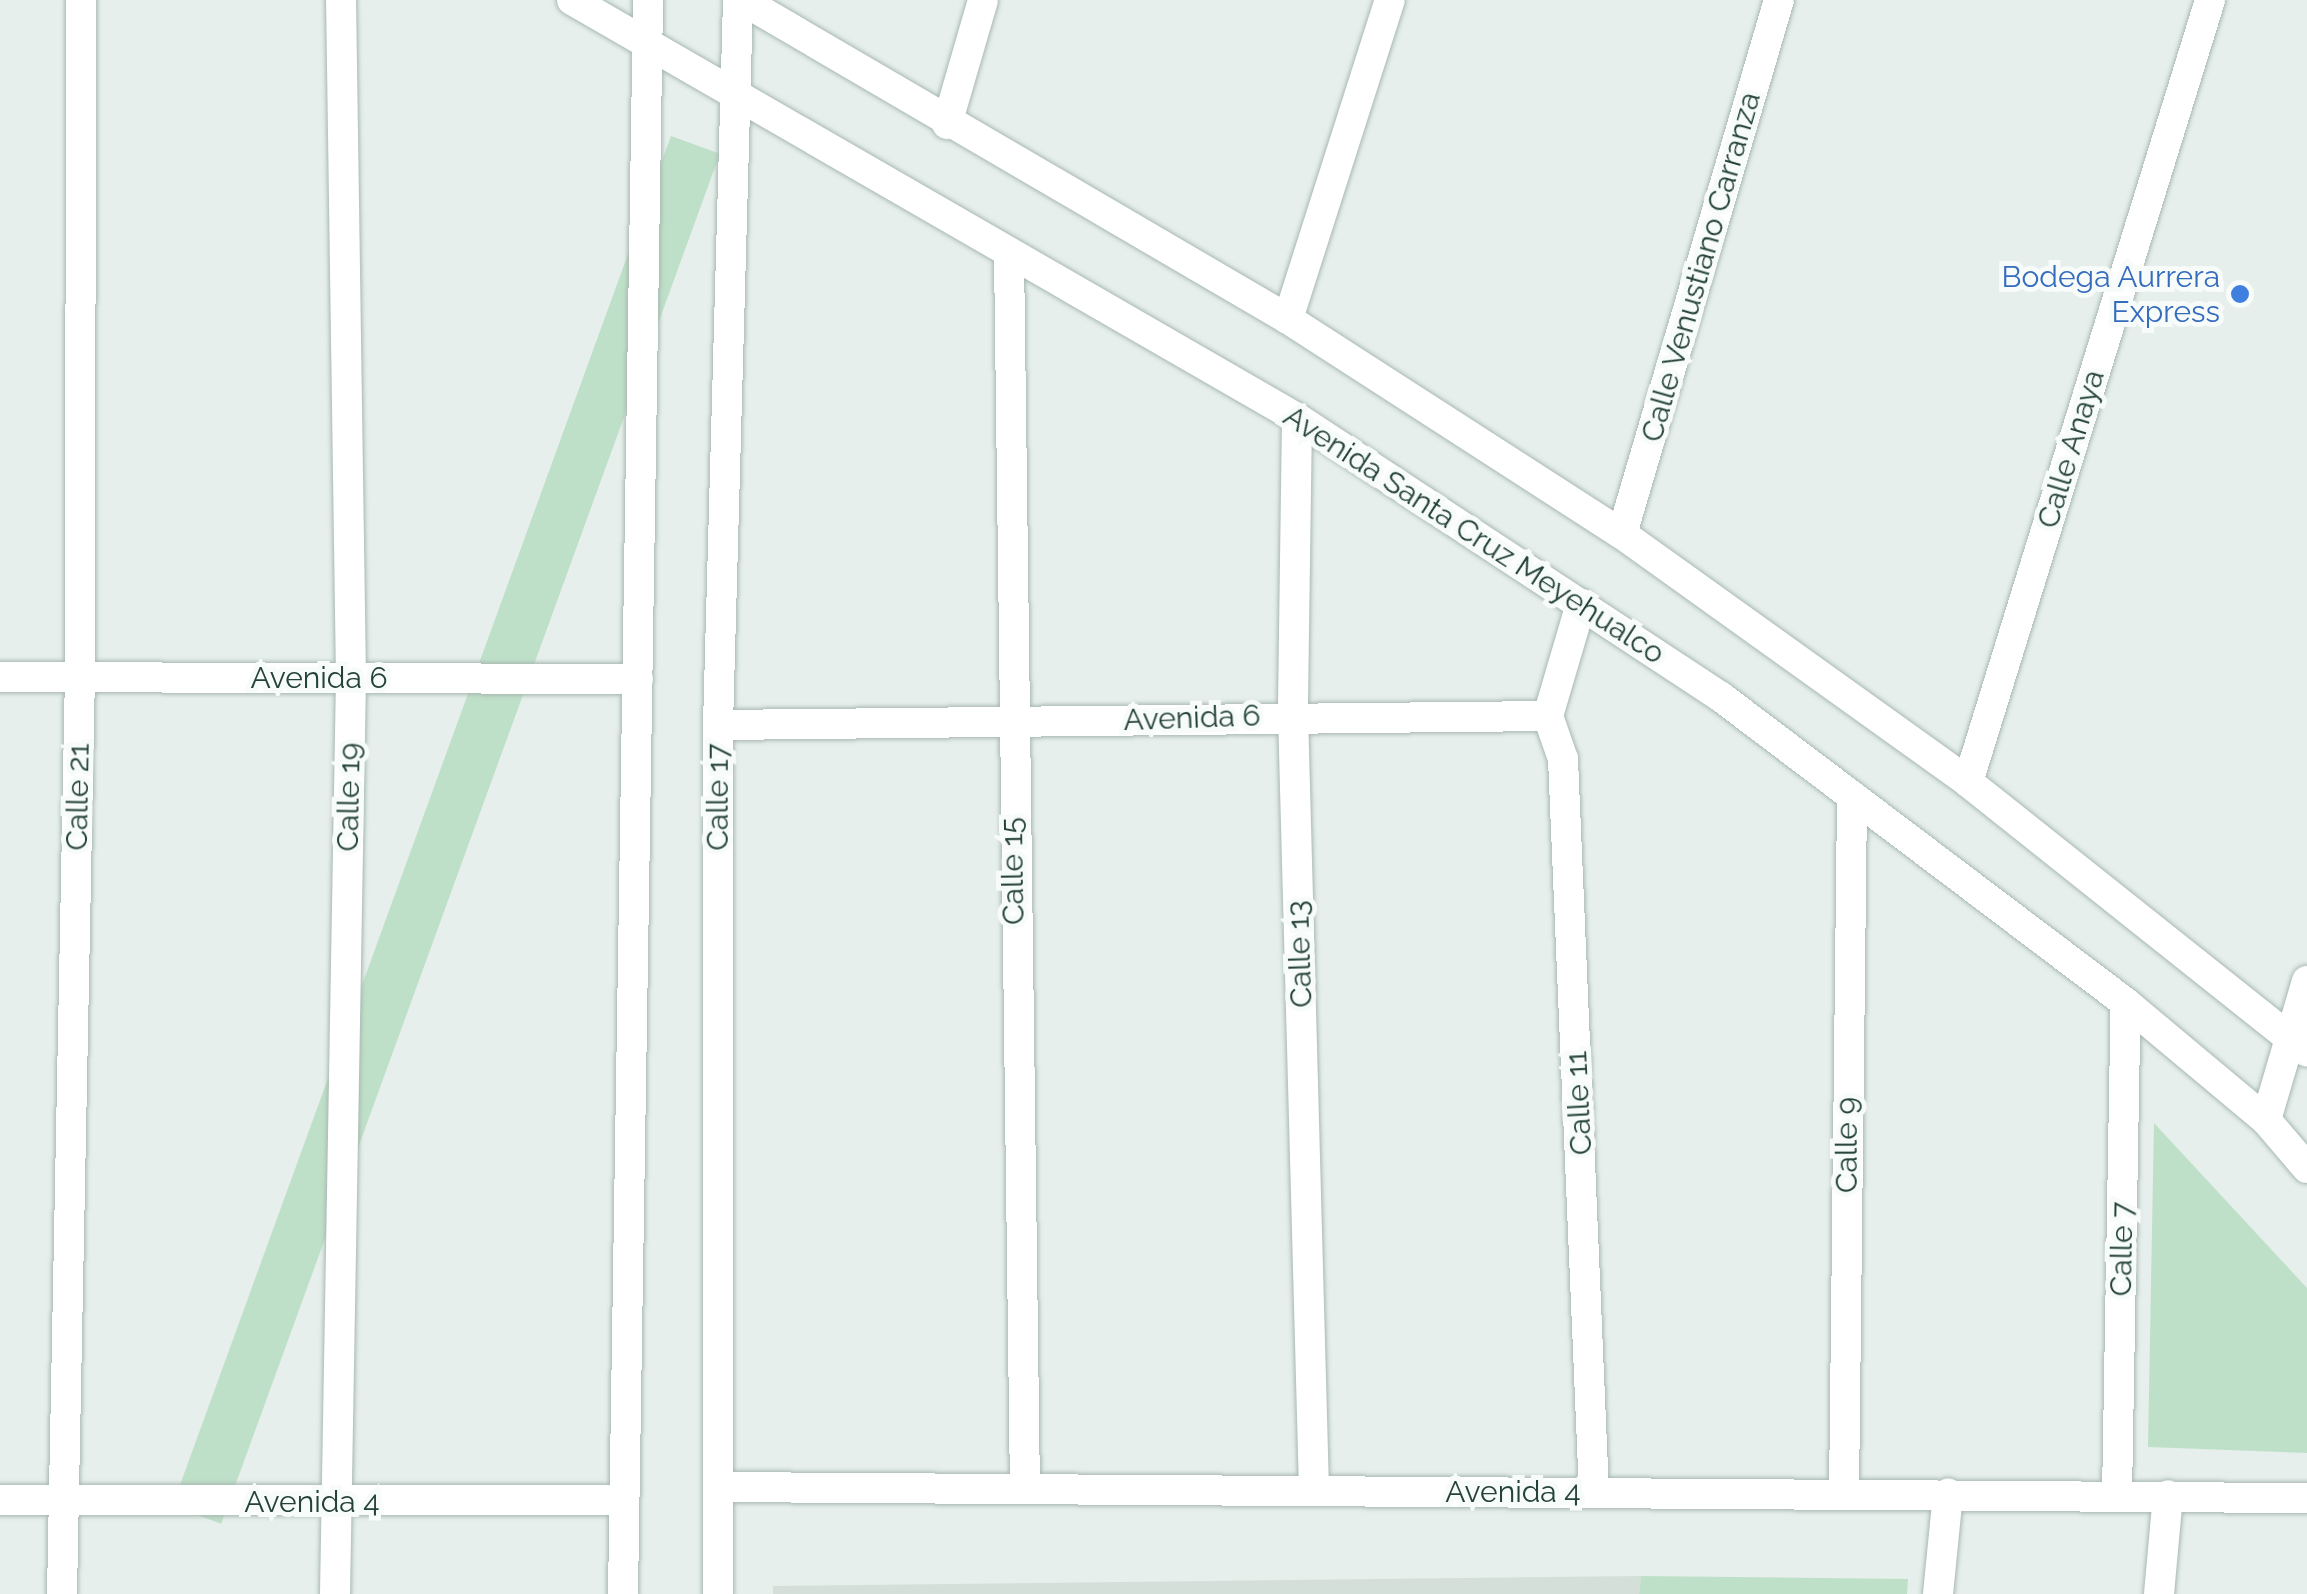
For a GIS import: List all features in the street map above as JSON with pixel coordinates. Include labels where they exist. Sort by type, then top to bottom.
[{"type":"street","name":"Calle 21","points":[[62,1594],[80,677],[81,0]]},
{"type":"street","name":"Calle 19","points":[[335,1594],[351,679],[341,0]]},
{"type":"street","name":"Avenida Santa Cruz Meyehualco","points":[[572,0],[1297,418],[1722,697],[2126,1002],[2266,1120],[2307,1168]]},
{"type":"street","points":[[622,1594],[648,0]]},
{"type":"street","points":[[740,0],[947,124],[1288,319],[1622,534],[1968,782],[2299,1044]]},
{"type":"street","name":"Calle 17","points":[[718,1594],[718,725],[740,0]]},
{"type":"street","points":[[947,124],[982,0]]},
{"type":"street","points":[[1288,319],[1390,0]]},
{"type":"street","name":"Calle Venustiano Carranza","points":[[1622,534],[1780,0]]},
{"type":"street","name":"Calle Anaya","points":[[1968,782],[2210,0]]},
{"type":"street","name":"Calle 15","points":[[1009,252],[1010,725],[1025,1489]]},
{"type":"street","name":"Calle 13","points":[[1297,418],[1294,714],[1314,1490]]},
{"type":"street","points":[[1548,716],[1581,604]]},
{"type":"street","name":"Avenida 6","points":[[0,677],[638,680]]},
{"type":"street","name":"Avenida 6","points":[[718,725],[1010,725],[1294,714],[1548,716]]},
{"type":"street","name":"Calle 11","points":[[1548,716],[1563,759],[1594,1493]]},
{"type":"street","name":"Calle 9","points":[[1844,1494],[1852,796]]},
{"type":"street","points":[[2266,1120],[2299,1044],[2307,981]]},
{"type":"street","name":"Calle 7","points":[[2118,1496],[2126,1002]]},
{"type":"street","name":"Avenida 4","points":[[719,1488],[2307,1498]]},
{"type":"street","points":[[1938,1594],[1948,1493]]},
{"type":"street","points":[[2159,1594],[2168,1495]]},
{"type":"street","name":"Avenida 4","points":[[0,1500],[624,1500]]},
{"type":"shaded area","points":[[1641,1576],[1639,1594],[773,1594],[773,1586]]},
{"type":"green space","points":[[671,136],[720,154],[221,1524],[172,1506]]},
{"type":"green space","points":[[2154,1123],[2307,1288],[2307,1453],[2148,1447]]},
{"type":"green space","points":[[1641,1576],[1908,1579],[1907,1594],[1639,1594]]},
{"type":"place","name":"Bodega Aurrera Express","points":[[2240,294]]}]
